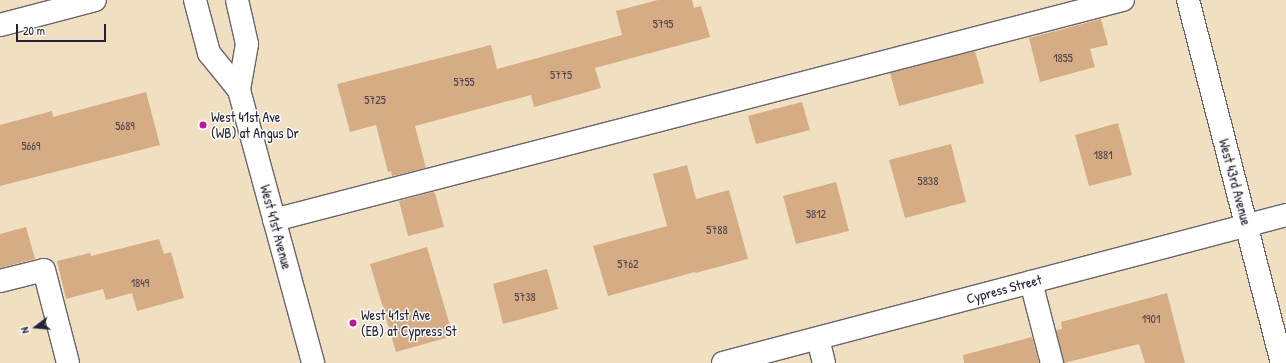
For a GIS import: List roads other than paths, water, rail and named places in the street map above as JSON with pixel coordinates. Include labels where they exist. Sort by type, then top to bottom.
[{"type":"street","points":[[0,25],[95,0]]},
{"type":"street","name":"West 41st Avenue","points":[[195,0],[209,53],[239,90],[313,363]]},
{"type":"street","name":"West 41st Avenue","points":[[237,0],[247,44],[239,90]]},
{"type":"street","points":[[274,220],[1123,0]]},
{"type":"street","name":"West 43rd Avenue","points":[[1188,0],[1282,363]]},
{"type":"street","name":"Cypress Street","points":[[723,363],[1286,215]]},
{"type":"street","points":[[0,281],[44,270],[68,363]]},
{"type":"street","points":[[1031,282],[1052,363]]},
{"type":"street","points":[[818,338],[824,363]]},
{"type":"place","name":"West 41st Ave (WB) at Angus Dr","points":[[203,125]]},
{"type":"place","name":"West 41st Ave (EB) at Cypress St","points":[[353,323]]}]
